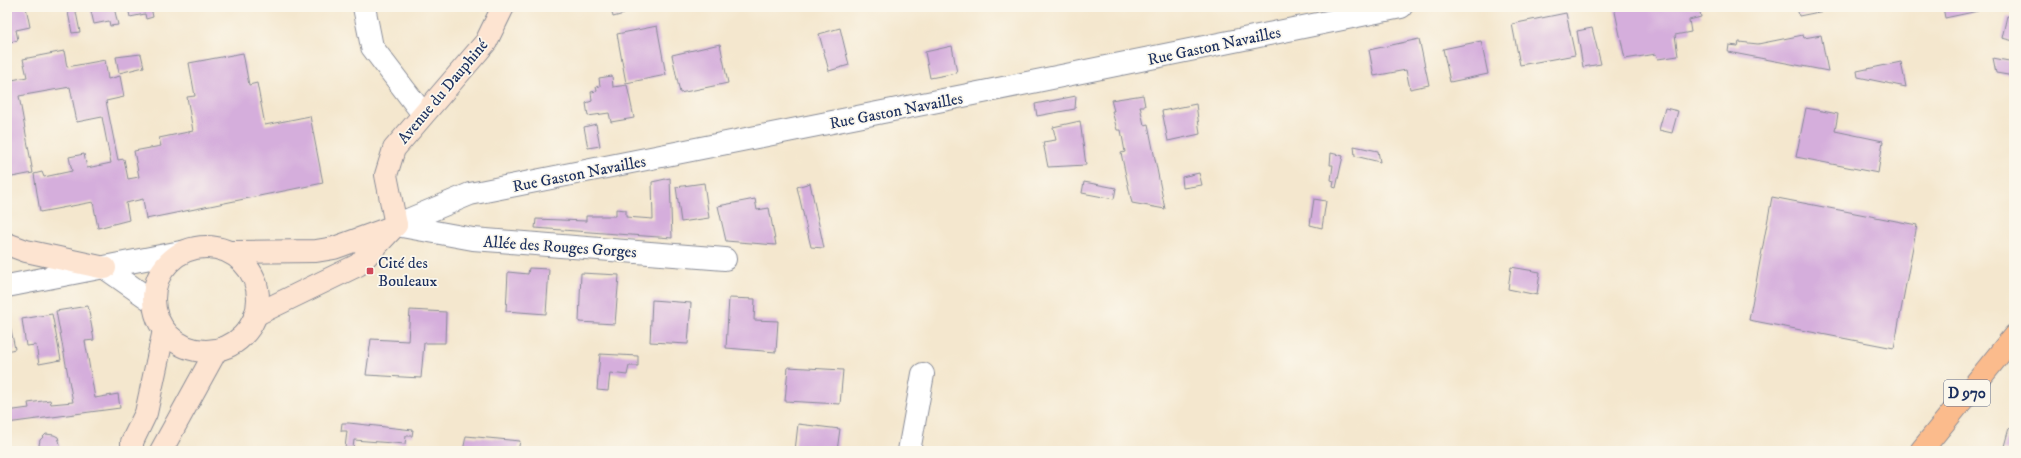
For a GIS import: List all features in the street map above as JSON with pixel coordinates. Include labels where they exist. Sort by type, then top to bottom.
[{"type":"main road","name":"D 970","points":[[1921,451],[2014,336]]},
{"type":"street","points":[[364,7],[372,47],[423,114]]},
{"type":"street","name":"Avenue du Dauphiné","points":[[396,225],[386,175],[394,149],[486,42],[503,7]]},
{"type":"street","name":"Rue Gaston Navailles","points":[[231,252],[316,251],[334,248],[396,225],[470,194],[981,93],[1400,7]]},
{"type":"street","name":"Rue Gaston Navailles","points":[[255,315],[358,265],[396,225]]},
{"type":"street","name":"Allée des Rouges Gorges","points":[[396,225],[473,239],[725,259]]},
{"type":"street","points":[[7,244],[26,251],[104,268],[152,301]]},
{"type":"street","points":[[7,286],[104,268],[181,252],[197,247],[215,247],[231,252],[246,264],[256,281],[259,300],[252,326],[245,334],[233,343],[216,351],[195,351],[178,344],[164,330],[154,311],[152,301],[157,279],[167,264],[181,252]]},
{"type":"street","points":[[132,451],[132,442],[148,406],[164,330]]},
{"type":"street","points":[[160,451],[216,351]]},
{"type":"street","points":[[909,451],[923,374]]},
{"type":"building","points":[[7,7],[26,7],[30,27],[16,30],[18,40],[7,43]]},
{"type":"building","points":[[67,7],[75,7],[80,32],[72,33]]},
{"type":"building","points":[[90,7],[114,7],[118,25],[110,26],[109,21],[94,24]]},
{"type":"building","points":[[128,7],[151,7],[153,17],[146,19],[145,14],[130,17]]},
{"type":"building","points":[[611,7],[623,7],[624,14],[613,17]]},
{"type":"building","points":[[1614,7],[1699,7],[1701,17],[1689,20],[1691,32],[1675,35],[1678,56],[1658,59],[1656,54],[1625,59]]},
{"type":"building","points":[[1797,7],[1839,7],[1839,8],[1799,16]]},
{"type":"building","points":[[1943,7],[1977,7],[1978,11],[1945,18]]},
{"type":"building","points":[[1566,13],[1575,55],[1520,65],[1512,24]]},
{"type":"building","points":[[2007,16],[2014,17],[2014,41],[2002,38]]},
{"type":"building","points":[[657,26],[666,75],[626,83],[617,34]]},
{"type":"building","points":[[840,28],[849,65],[829,71],[819,34]]},
{"type":"building","points":[[1592,28],[1601,64],[1583,67],[1577,31]]},
{"type":"building","points":[[1803,35],[1804,38],[1821,35],[1828,71],[1728,52],[1729,45],[1738,46],[1739,42],[1758,44]]},
{"type":"building","points":[[1419,39],[1429,85],[1410,89],[1406,70],[1374,76],[1369,50]]},
{"type":"building","points":[[1481,41],[1488,74],[1450,82],[1443,49]]},
{"type":"building","points":[[720,44],[728,83],[680,93],[672,55]]},
{"type":"building","points":[[952,46],[957,73],[930,78],[925,52]]},
{"type":"building","points":[[64,51],[67,67],[105,60],[108,79],[120,76],[124,97],[106,101],[118,160],[124,159],[128,179],[139,177],[134,151],[161,146],[159,138],[193,131],[187,97],[195,96],[189,63],[243,53],[249,85],[257,83],[265,125],[310,116],[323,183],[146,219],[143,199],[126,203],[129,220],[98,228],[93,202],[40,212],[34,174],[42,172],[44,177],[72,171],[69,157],[84,154],[87,168],[111,163],[102,117],[77,122],[70,87],[19,96],[33,173],[7,178],[7,81],[27,77],[23,59]]},
{"type":"building","points":[[141,54],[144,67],[119,73],[116,57]]},
{"type":"building","points":[[1993,58],[2014,62],[2014,76],[1996,73]]},
{"type":"building","points":[[1901,62],[1906,87],[1858,77],[1857,71]]},
{"type":"building","points":[[612,76],[613,87],[627,85],[634,118],[611,122],[609,113],[588,116],[586,103],[592,101],[591,92],[597,91],[596,87],[600,86],[599,78]]},
{"type":"building","points":[[1143,95],[1145,106],[1140,106],[1144,125],[1148,124],[1165,209],[1132,203],[1121,153],[1125,152],[1121,130],[1117,130],[1112,111],[1114,111],[1111,100]]},
{"type":"building","points":[[1076,96],[1075,109],[1037,116],[1035,104]]},
{"type":"building","points":[[1196,104],[1200,134],[1168,141],[1162,111]]},
{"type":"building","points":[[1665,108],[1678,111],[1672,133],[1659,130]]},
{"type":"building","points":[[1806,108],[1838,114],[1835,131],[1883,141],[1878,173],[1796,157]]},
{"type":"building","points":[[1080,121],[1086,165],[1048,167],[1043,142],[1056,140],[1053,127]]},
{"type":"building","points":[[596,124],[600,146],[588,148],[584,127]]},
{"type":"building","points":[[1354,146],[1378,151],[1380,162],[1355,156]]},
{"type":"building","points":[[1331,153],[1343,156],[1336,188],[1333,187],[1334,181],[1331,180],[1333,165],[1330,165]]},
{"type":"building","points":[[1199,173],[1202,185],[1183,188],[1182,177]]},
{"type":"building","points":[[670,178],[672,238],[535,228],[536,219],[586,221],[586,216],[616,216],[616,209],[626,210],[626,217],[653,219],[652,182]]},
{"type":"building","points":[[1084,182],[1116,188],[1114,199],[1082,193]]},
{"type":"building","points":[[704,183],[709,218],[681,222],[676,187]]},
{"type":"building","points":[[810,183],[824,248],[811,247],[797,187]]},
{"type":"building","points":[[1772,197],[1917,225],[1894,348],[1749,320]]},
{"type":"building","points":[[755,199],[757,210],[769,208],[776,245],[726,241],[718,206]]},
{"type":"building","points":[[1314,199],[1326,201],[1322,228],[1310,225]]},
{"type":"building","points":[[1511,267],[1540,272],[1537,295],[1508,289]]},
{"type":"building","points":[[529,268],[549,269],[546,314],[506,311],[508,272],[528,274]]},
{"type":"building","points":[[581,273],[619,275],[615,324],[579,322]]},
{"type":"building","points":[[729,298],[755,299],[754,320],[778,321],[776,352],[726,348]]},
{"type":"building","points":[[652,300],[691,303],[688,344],[650,342]]},
{"type":"building","points":[[88,306],[94,340],[85,341],[95,398],[118,394],[120,408],[7,423],[7,411],[29,408],[28,403],[50,400],[51,404],[73,402],[56,311]]},
{"type":"building","points":[[410,310],[446,312],[445,343],[424,343],[421,378],[366,375],[371,339],[408,341]]},
{"type":"building","points":[[52,314],[61,360],[39,364],[36,345],[26,346],[22,319]]},
{"type":"building","points":[[7,320],[9,320],[15,349],[7,351]]},
{"type":"building","points":[[600,354],[638,356],[638,366],[629,366],[627,375],[610,373],[608,391],[597,390]]},
{"type":"building","points":[[788,367],[843,370],[840,404],[785,401]]},
{"type":"building","points":[[2014,420],[2014,451],[2003,450],[2009,428],[2011,429]]},
{"type":"building","points":[[342,423],[413,430],[412,436],[406,436],[405,444],[354,440],[353,448],[345,448],[347,431],[341,431]]},
{"type":"building","points":[[798,424],[840,429],[837,451],[795,451]]},
{"type":"building","points":[[46,434],[58,437],[60,444],[58,451],[42,451],[39,445],[40,440]]},
{"type":"building","points":[[466,436],[520,441],[518,451],[463,451]]},
{"type":"place","name":"Cité des Bouleaux","points":[[370,271]]}]
